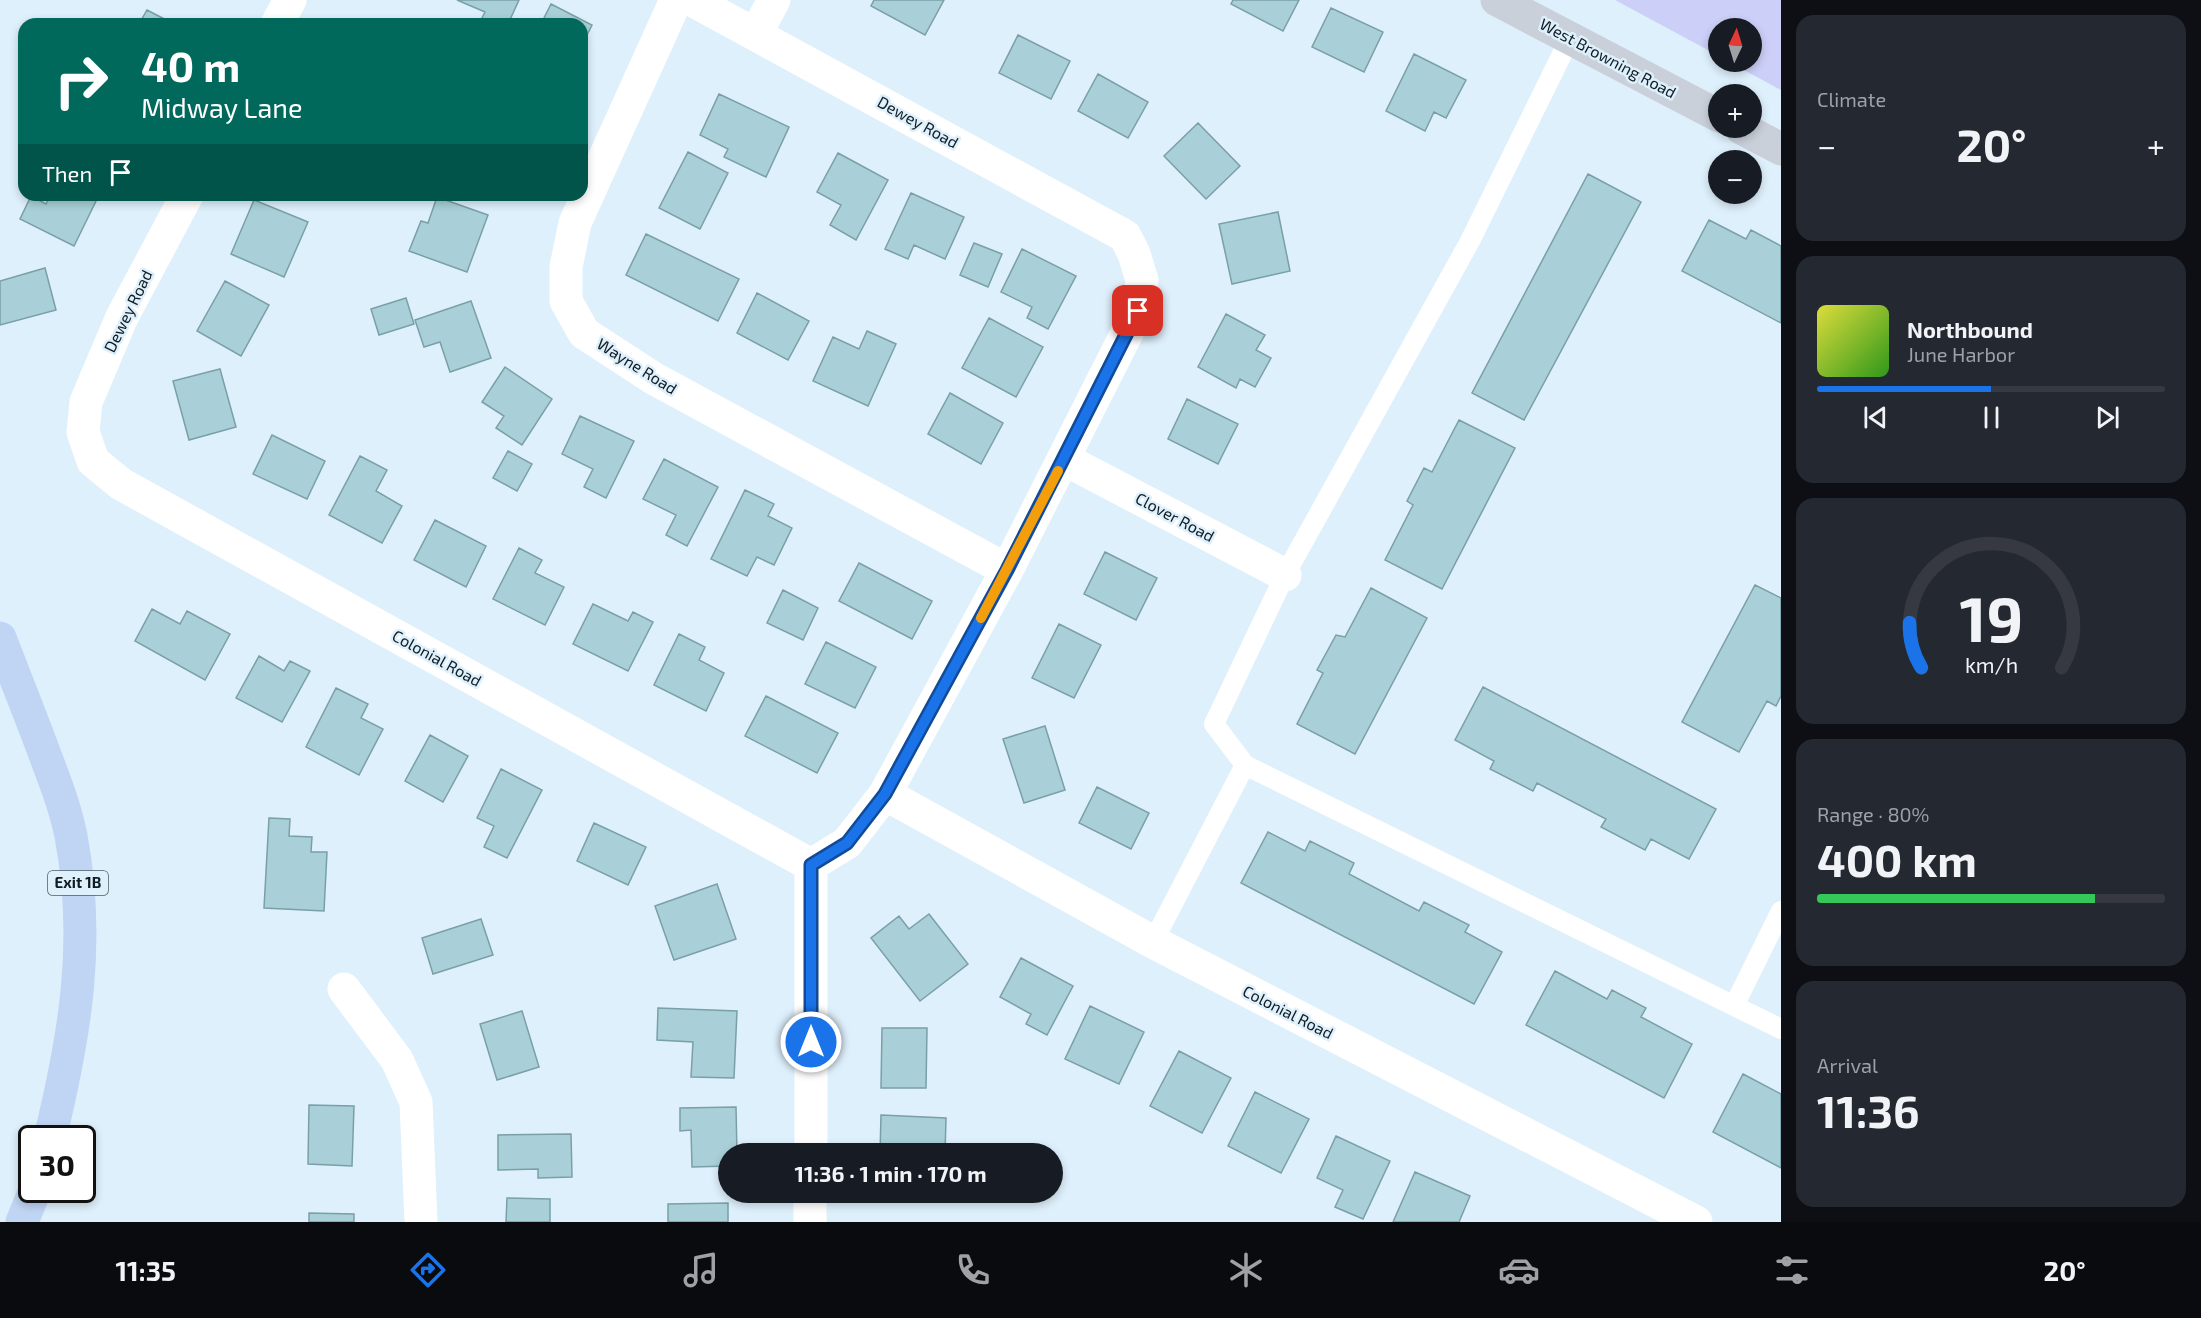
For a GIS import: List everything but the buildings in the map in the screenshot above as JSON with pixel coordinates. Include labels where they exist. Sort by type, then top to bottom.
[{"type":"highway","name":"Exit 1B","points":[[0,638],[53,775],[70,834],[80,892],[80,952],[76,1012],[64,1083],[53,1125]]},
{"type":"highway","points":[[22,1222],[29,1203]]},
{"type":"main road","name":"West Browning Road","points":[[1497,0],[1708,110]]},
{"type":"main road","points":[[1761,138],[1781,148]]},
{"type":"street","points":[[280,18],[290,0]]},
{"type":"street","name":"Wayne Road","points":[[588,194],[676,0]]},
{"type":"street","name":"Dewey Road","points":[[692,0],[1125,236],[1134,254],[1142,280],[1138,311],[1064,459]]},
{"type":"street","points":[[756,33],[774,0]]},
{"type":"street","name":"Dewey Road","points":[[83,432],[86,402],[122,317],[184,201]]},
{"type":"street","name":"Wayne Road","points":[[585,201],[575,223],[566,267],[566,301],[584,333],[653,378],[1007,570]]},
{"type":"street","name":"Colonial Road","points":[[83,432],[93,461],[122,484],[811,865]]},
{"type":"street","points":[[811,1143],[811,865],[847,843],[885,794],[1007,570],[1064,459]]},
{"type":"street","name":"Clover Road","points":[[1064,459],[1285,575]]},
{"type":"street","name":"Colonial Road","points":[[885,794],[1153,942],[1689,1220]]},
{"type":"street","points":[[344,990],[397,1060],[416,1102],[421,1222]]},
{"type":"street","points":[[810,1203],[810,1222]]},
{"type":"lane","points":[[1569,38],[1470,241],[1285,575],[1214,724],[1245,765],[1781,1029]]},
{"type":"lane","points":[[1153,942],[1245,765]]},
{"type":"lane","points":[[1734,1006],[1781,911]]},
{"type":"shaded area","points":[[1615,0],[1781,0],[1781,90],[1748,72],[1762,72],[1762,18],[1708,18],[1708,50]]},
{"type":"slow traffic","points":[[981,618],[1058,471]]},
{"type":"route","points":[[811,1042],[811,865],[847,843],[885,794],[1007,570],[1138,311]]}]
